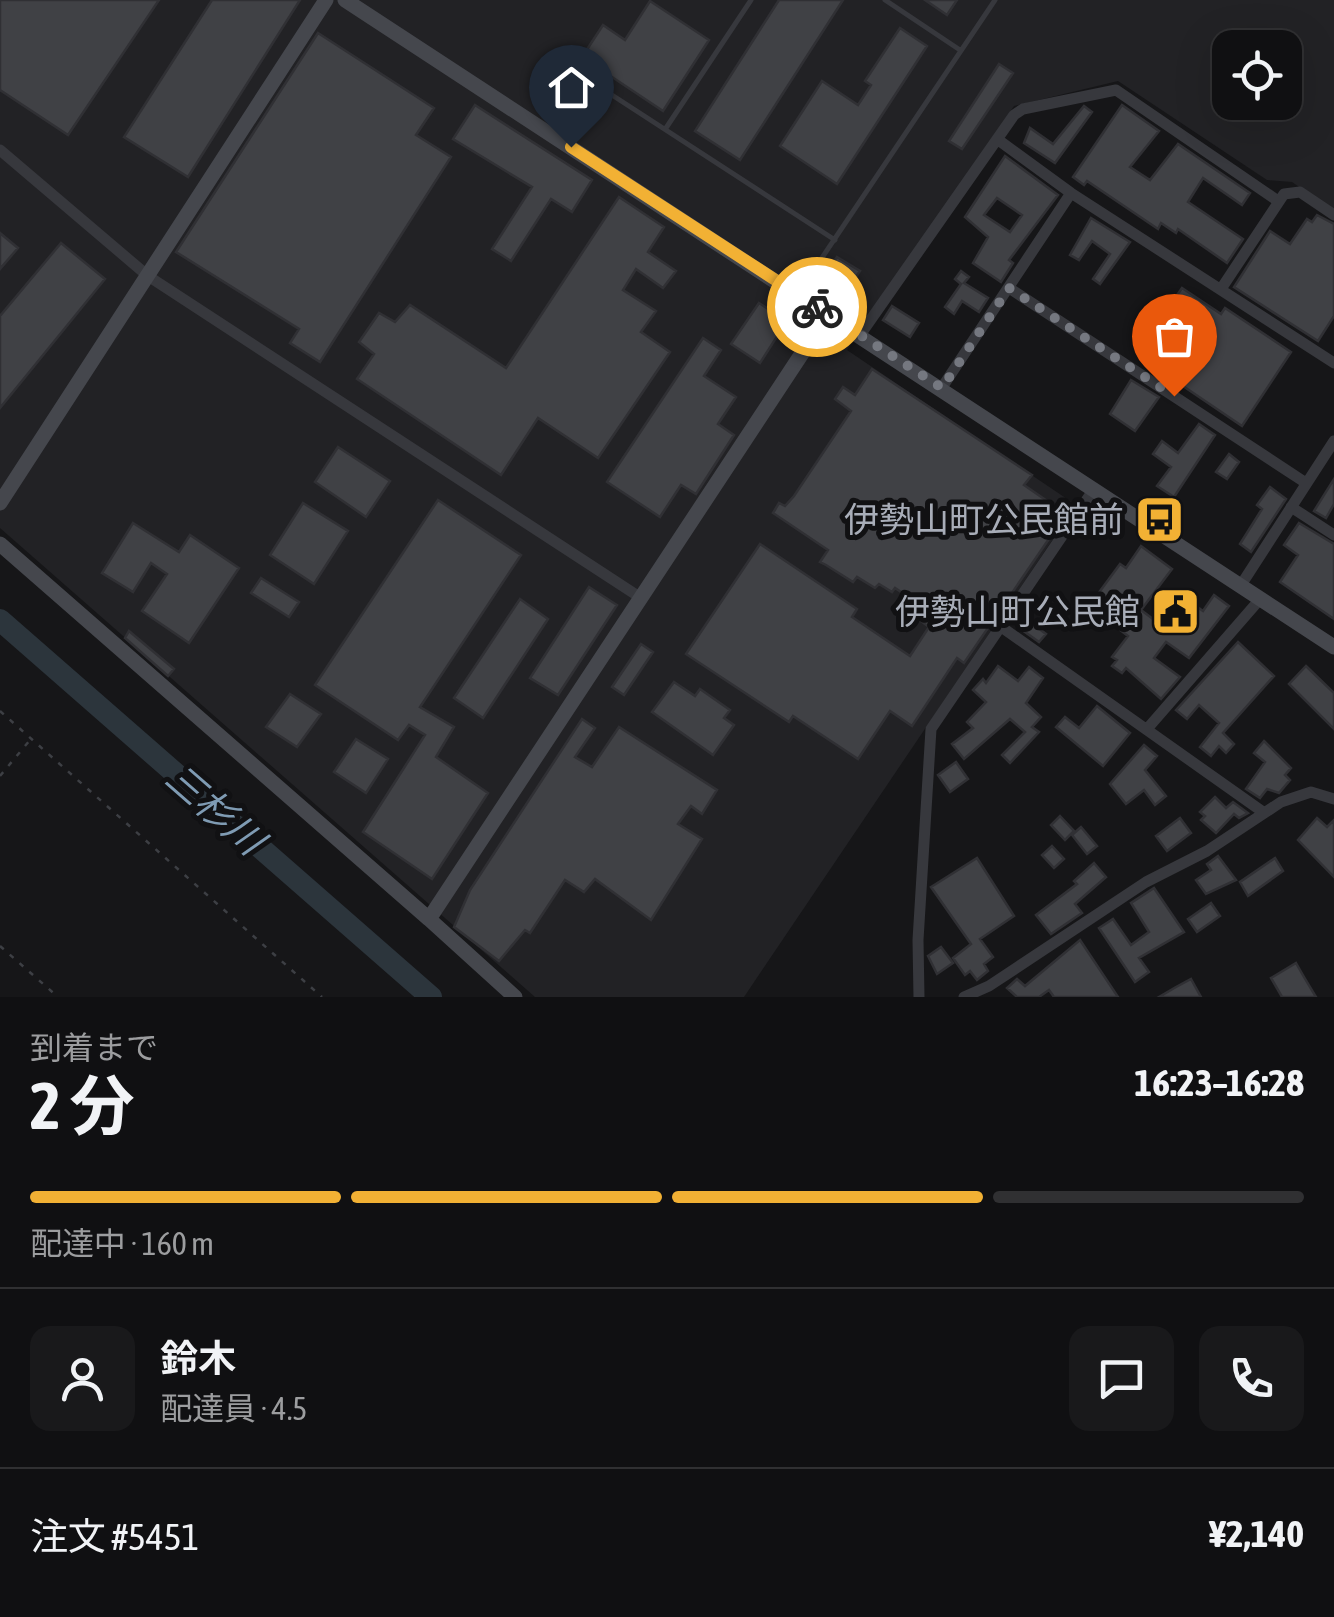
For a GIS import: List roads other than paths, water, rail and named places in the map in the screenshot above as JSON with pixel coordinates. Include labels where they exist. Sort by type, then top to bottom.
[{"type":"street","points":[[0,503],[326,0]]},
{"type":"street","points":[[345,0],[1334,646]]},
{"type":"street","points":[[860,335],[997,139],[1023,109],[1116,90],[1278,201]]},
{"type":"street","points":[[997,139],[1071,193],[1334,363]]},
{"type":"street","points":[[0,150],[148,276],[640,598]]},
{"type":"street","points":[[1221,289],[1278,201],[1290,191],[1300,192],[1334,215]]},
{"type":"street","points":[[942,388],[1071,193]]},
{"type":"street","points":[[1009,288],[1306,483]]},
{"type":"street","points":[[429,919],[828,314]]},
{"type":"street","points":[[1241,585],[1334,441]]},
{"type":"street","points":[[920,997],[918,940],[931,730],[1094,489]]},
{"type":"street","points":[[1291,507],[1334,535]]},
{"type":"street","points":[[0,544],[515,997]]},
{"type":"street","points":[[1147,729],[1261,598]]},
{"type":"street","points":[[1000,626],[1263,812]]},
{"type":"street","points":[[964,997],[989,986],[1146,882],[1207,851],[1263,812],[1311,792],[1334,799]]},
{"type":"lane","points":[[666,128],[751,0]]},
{"type":"lane","points":[[885,0],[960,50]]},
{"type":"lane","points":[[797,294],[995,0]]},
{"type":"lane","points":[[596,84],[835,240]]},
{"type":"waterway","name":"三杉川","points":[[0,620],[431,997]]},
{"type":"place","name":"伊勢山町公民館前","points":[[1159,519]]},
{"type":"place","name":"伊勢山町公民館","points":[[1175,611]]}]
